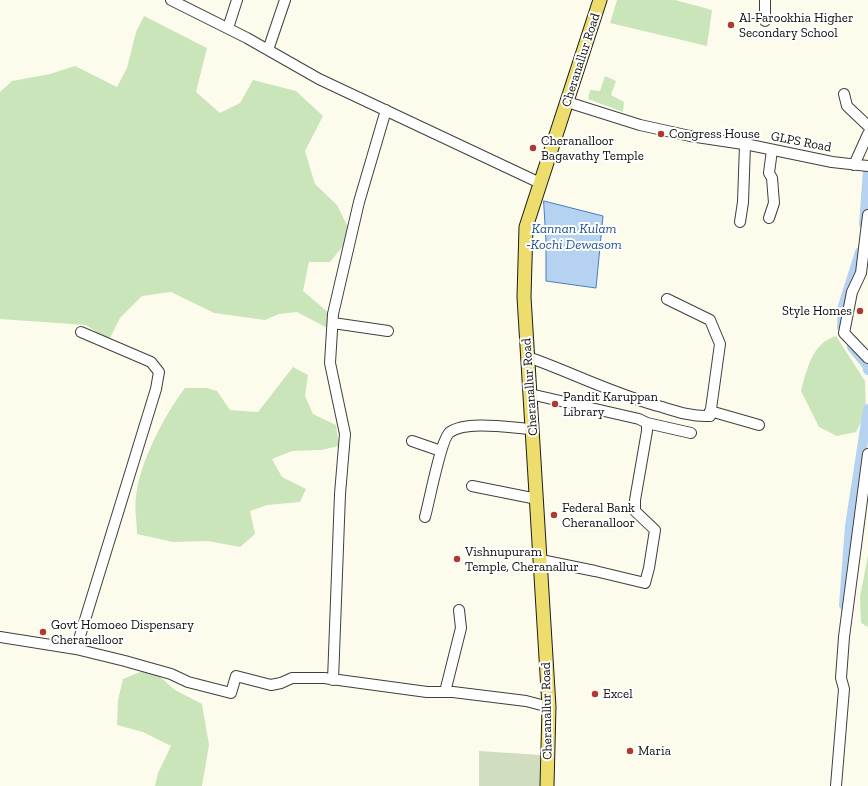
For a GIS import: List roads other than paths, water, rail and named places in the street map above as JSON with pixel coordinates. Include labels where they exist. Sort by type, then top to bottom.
[{"type":"main road","name":"Cheranallur Road","points":[[547,786],[549,707],[524,297],[526,227],[600,0]]},
{"type":"street","points":[[171,0],[228,28],[319,79],[540,183]]},
{"type":"street","points":[[228,28],[237,0]]},
{"type":"street","points":[[268,50],[285,0]]},
{"type":"street","points":[[766,0],[766,21]]},
{"type":"street","points":[[844,94],[847,106],[868,126]]},
{"type":"street","name":"GLPS Road","points":[[567,102],[640,125],[866,166]]},
{"type":"street","points":[[333,680],[340,494],[344,434],[330,363],[333,314],[359,202],[386,110]]},
{"type":"street","points":[[854,165],[868,134]]},
{"type":"street","points":[[740,222],[743,202],[745,144]]},
{"type":"street","points":[[769,218],[774,203],[772,178],[769,173],[772,150]]},
{"type":"street","points":[[868,215],[861,273],[852,292],[844,332],[868,358]]},
{"type":"street","points":[[528,357],[565,370],[630,398],[695,417],[710,416],[720,344],[710,320],[668,299]]},
{"type":"street","points":[[333,324],[388,331]]},
{"type":"street","points":[[76,649],[156,389],[159,372],[151,362],[81,332]]},
{"type":"street","points":[[530,394],[639,419],[647,423],[691,432]]},
{"type":"street","points":[[710,411],[759,425]]},
{"type":"street","points":[[541,560],[595,571],[644,584],[649,568],[656,530],[635,511],[635,500],[647,432],[647,423]]},
{"type":"street","points":[[425,517],[441,451],[448,433],[457,428],[471,426],[532,430]]},
{"type":"street","points":[[412,441],[441,451]]},
{"type":"street","points":[[836,786],[844,689],[841,678],[844,637],[868,454]]},
{"type":"street","points":[[472,486],[537,499]]},
{"type":"street","points":[[445,692],[461,628],[459,610]]},
{"type":"street","points":[[0,637],[76,649],[171,674],[188,682],[231,693],[236,676],[271,685],[281,683],[292,678],[333,680],[427,692],[445,692],[526,701],[549,707]]},
{"type":"water","name":"Kannan Kulam -Kochi Dewasom","points":[[544,201],[603,216],[596,288],[546,281]]},
{"type":"waterway","points":[[864,224],[868,171]]},
{"type":"waterway","points":[[842,327],[843,306],[860,252]]},
{"type":"waterway","points":[[852,347],[867,365],[868,370]]},
{"type":"waterway","points":[[844,605],[850,526],[868,409]]},
{"type":"place","name":"Al-Farookhia Higher Secondary School","points":[[731,25]]},
{"type":"place","name":"Congress House","points":[[661,134]]},
{"type":"place","name":"Cheranalloor Bagavathy Temple","points":[[533,148]]},
{"type":"place","name":"Style Homes","points":[[860,311]]},
{"type":"place","name":"Pandit Karuppan Library","points":[[555,404]]},
{"type":"place","name":"Federal Bank Cheranalloor","points":[[554,515]]},
{"type":"place","name":"Vishnupuram Temple, Cheranallur","points":[[457,559]]},
{"type":"place","name":"Govt Homoeo Dispensary Cheranelloor","points":[[43,632]]},
{"type":"place","name":"Excel","points":[[595,694]]},
{"type":"place","name":"Maria","points":[[630,751]]}]
